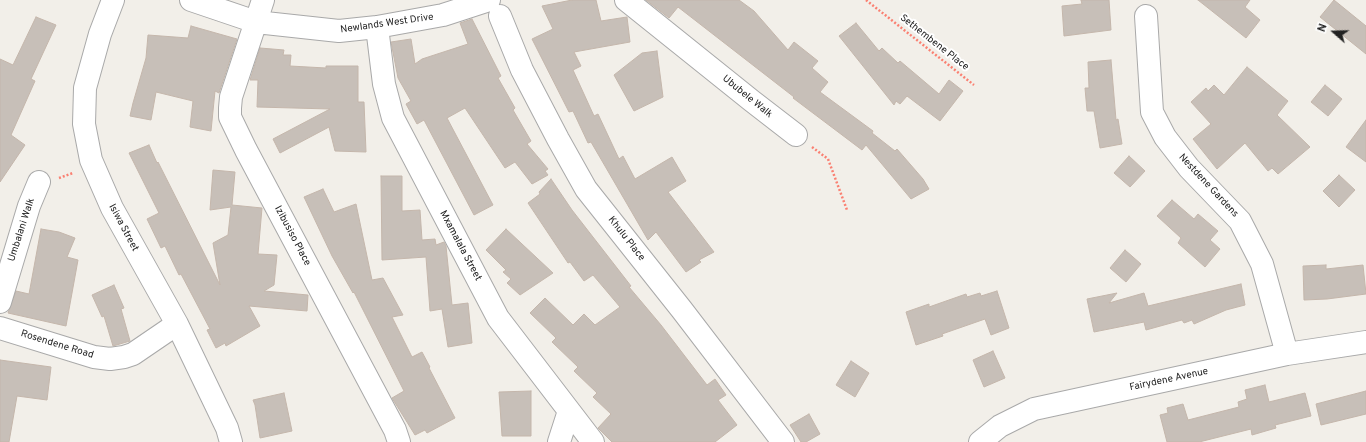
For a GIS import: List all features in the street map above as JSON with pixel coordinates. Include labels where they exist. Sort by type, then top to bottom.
[{"type":"street","name":"Isiwa Street","points":[[113,0],[100,34],[84,95],[84,124],[89,153],[112,208],[177,324],[227,428],[231,442]]},
{"type":"street","name":"Newlands West Drive","points":[[191,0],[256,22],[339,32],[494,8]]},
{"type":"street","name":"Izibusiso Place","points":[[263,0],[231,96],[230,117],[395,430],[399,442]]},
{"type":"street","name":"Ububele Walk","points":[[626,0],[796,135]]},
{"type":"street","name":"Khulu Place","points":[[494,8],[522,70],[586,189],[682,310],[783,442]]},
{"type":"street","name":"Nestdene Gardens","points":[[1146,16],[1152,112],[1165,137],[1189,168],[1240,221],[1262,264],[1287,354]]},
{"type":"street","name":"Mxamalala Street","points":[[377,27],[384,84],[393,118],[498,318],[593,442]]},
{"type":"street","name":"Umbalani Walk","points":[[0,302],[29,206],[39,182]]},
{"type":"street","name":"Rosendene Road","points":[[0,328],[94,357],[110,359],[133,354],[177,324]]},
{"type":"street","name":"Fairydene Avenue","points":[[980,442],[1000,426],[1034,409],[1287,354],[1366,342]]},
{"type":"street","points":[[559,442],[569,411]]},
{"type":"path","name":"Sethembene Place","points":[[866,0],[974,84]]},
{"type":"path","points":[[796,135],[828,159],[847,210]]},
{"type":"path","points":[[39,182],[56,180],[75,172],[94,167]]},
{"type":"building","points":[[572,0],[596,0],[601,21],[627,17],[630,42],[574,52],[581,66],[573,70],[594,116],[598,114],[619,159],[623,156],[635,179],[672,157],[686,181],[668,192],[714,252],[699,260],[701,262],[686,272],[656,232],[648,240],[591,142],[588,143],[573,111],[569,112],[532,39],[553,29],[542,6]]},
{"type":"building","points":[[646,0],[739,0],[754,11],[788,50],[794,42],[818,61],[812,68],[828,82],[820,92],[873,131],[872,133],[895,151],[897,149],[923,179],[929,189],[911,199],[866,145],[862,150],[793,98],[794,97],[678,7],[669,18]]},
{"type":"building","points":[[1081,0],[1109,0],[1111,30],[1064,36],[1062,6],[1082,4]]},
{"type":"building","points":[[1198,0],[1250,0],[1245,7],[1260,20],[1246,38]]},
{"type":"building","points":[[1334,0],[1366,26],[1366,54],[1320,17]]},
{"type":"building","points":[[36,17],[56,25],[31,79],[35,81],[11,135],[25,145],[0,182],[0,59],[13,65]]},
{"type":"building","points":[[472,19],[501,76],[498,78],[515,108],[513,110],[531,141],[527,144],[548,169],[545,171],[548,175],[532,184],[515,162],[505,168],[465,108],[447,118],[493,205],[474,215],[424,120],[417,124],[406,104],[411,101],[398,78],[391,42],[411,39],[415,64],[422,59],[468,44],[460,23]]},
{"type":"building","points":[[856,23],[879,51],[882,48],[898,63],[900,61],[939,94],[949,80],[963,91],[940,121],[907,96],[900,104],[896,101],[894,105],[839,36]]},
{"type":"building","points":[[191,26],[237,39],[219,93],[215,91],[211,131],[190,127],[193,101],[156,92],[151,120],[130,116],[146,58],[148,35],[188,38]]},
{"type":"building","points":[[260,48],[284,50],[283,55],[291,55],[290,66],[326,68],[326,66],[358,66],[358,102],[364,102],[366,152],[335,151],[329,127],[280,153],[273,139],[330,109],[257,107],[258,80],[250,80]]},
{"type":"building","points":[[657,51],[663,97],[634,111],[614,75],[642,53]]},
{"type":"building","points":[[1111,60],[1116,120],[1118,119],[1122,144],[1100,148],[1094,111],[1087,111],[1085,88],[1089,88],[1088,62]]},
{"type":"building","points":[[1247,67],[1288,101],[1277,115],[1310,147],[1278,174],[1272,168],[1268,171],[1245,143],[1217,169],[1193,139],[1211,124],[1191,102],[1206,88],[1208,91],[1214,85],[1224,95]]},
{"type":"building","points":[[1325,85],[1342,99],[1328,116],[1311,102]]},
{"type":"building","points":[[1366,120],[1366,162],[1346,147]]},
{"type":"building","points":[[149,145],[220,285],[213,243],[228,235],[231,207],[210,210],[213,170],[235,172],[232,205],[262,208],[258,254],[277,255],[274,285],[264,291],[308,295],[307,311],[249,306],[260,326],[226,346],[225,343],[216,348],[207,330],[210,329],[181,274],[179,275],[165,246],[161,248],[147,219],[159,213],[129,153]]},
{"type":"building","points":[[1129,156],[1145,171],[1130,187],[1114,173]]},
{"type":"building","points":[[1339,175],[1355,190],[1339,207],[1323,191]]},
{"type":"building","points":[[381,176],[402,176],[402,211],[420,210],[422,240],[435,239],[436,245],[444,242],[446,246],[452,305],[468,303],[472,343],[448,347],[442,309],[430,311],[426,257],[382,260]]},
{"type":"building","points":[[551,179],[572,210],[631,286],[629,287],[661,325],[707,385],[715,379],[726,395],[718,400],[737,425],[715,442],[612,442],[598,428],[611,414],[593,397],[597,393],[574,371],[578,367],[552,342],[556,338],[530,313],[545,298],[573,325],[584,314],[595,325],[620,307],[593,275],[584,281],[570,262],[568,263],[528,203],[540,194],[539,192]]},
{"type":"building","points":[[323,189],[334,212],[356,204],[372,280],[383,278],[403,315],[392,317],[412,357],[422,352],[455,418],[427,433],[425,430],[415,435],[392,398],[404,391],[354,292],[353,293],[332,256],[304,197]]},
{"type":"building","points":[[1172,200],[1194,219],[1198,214],[1218,231],[1210,240],[1220,249],[1205,267],[1178,243],[1181,238],[1157,216]]},
{"type":"building","points":[[41,229],[59,232],[75,238],[67,257],[78,260],[66,326],[8,313],[16,291],[29,294]]},
{"type":"building","points":[[506,229],[553,273],[520,295],[507,283],[511,279],[503,272],[506,270],[486,250]]},
{"type":"building","points":[[1125,250],[1141,264],[1126,282],[1110,268]]},
{"type":"building","points":[[1326,265],[1326,269],[1363,265],[1366,294],[1327,299],[1304,300],[1303,266]]},
{"type":"building","points":[[1241,284],[1245,305],[1226,310],[1194,324],[1192,320],[1184,323],[1182,320],[1146,330],[1144,322],[1094,332],[1087,299],[1117,293],[1109,303],[1144,293],[1148,306]]},
{"type":"building","points":[[114,285],[124,308],[121,309],[130,341],[113,346],[104,316],[102,317],[92,295]]},
{"type":"building","points":[[997,291],[1009,328],[991,335],[985,319],[916,345],[906,312],[929,304],[929,307],[966,294],[967,297],[980,293],[981,296]]},
{"type":"building","points":[[993,351],[1005,378],[984,387],[973,360]]},
{"type":"building","points":[[0,360],[51,367],[47,400],[17,396],[9,442],[0,442]]},
{"type":"building","points":[[851,361],[869,373],[855,397],[836,385]]},
{"type":"building","points":[[1265,385],[1269,402],[1305,393],[1311,416],[1275,425],[1276,428],[1252,435],[1251,429],[1199,442],[1167,442],[1160,415],[1168,413],[1167,408],[1183,404],[1188,420],[1239,407],[1238,402],[1247,399],[1245,390]]},
{"type":"building","points":[[531,391],[531,436],[502,436],[499,392]]},
{"type":"building","points":[[1366,391],[1366,414],[1321,425],[1316,404]]},
{"type":"building","points":[[284,393],[292,431],[260,438],[253,400]]},
{"type":"building","points":[[809,414],[820,434],[806,442],[801,442],[790,425]]}]
